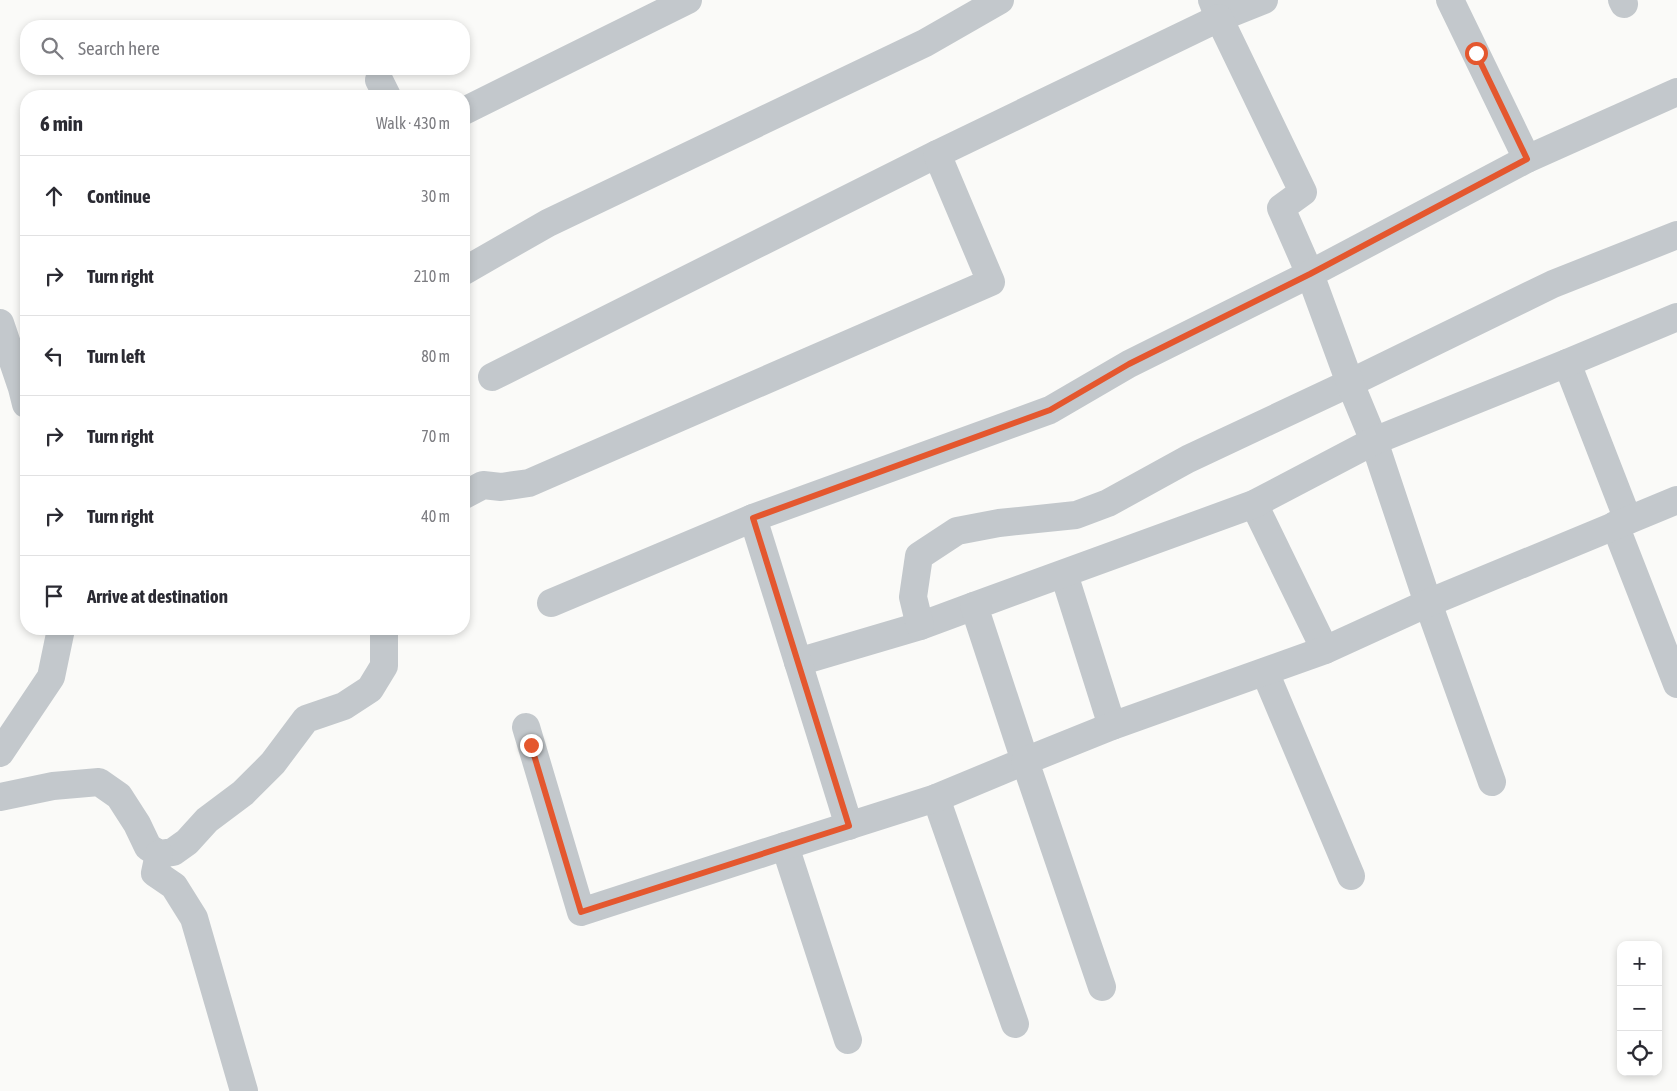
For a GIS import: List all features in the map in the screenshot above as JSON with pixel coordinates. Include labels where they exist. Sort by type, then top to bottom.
[{"type":"street","points":[[470,267],[548,223],[916,47],[1000,0]]},
{"type":"street","points":[[492,377],[937,154],[1215,9],[1264,0]]},
{"type":"street","points":[[1450,0],[1527,159]]},
{"type":"street","points":[[470,108],[680,2]]},
{"type":"street","points":[[1215,9],[1303,192],[1281,208],[1310,274],[1350,383],[1374,440],[1428,604],[1492,782]]},
{"type":"street","points":[[550,603],[753,518],[1050,410],[1129,364],[1310,274],[1527,159],[1677,92]]},
{"type":"street","points":[[470,492],[483,485],[501,487],[529,483],[991,282],[937,154]]},
{"type":"street","points":[[920,626],[913,597],[919,556],[957,531],[1076,515],[1108,502],[1188,459],[1554,284],[1677,235]]},
{"type":"street","points":[[798,662],[920,626],[1254,504],[1374,440],[1677,317]]},
{"type":"street","points":[[0,323],[20,382]]},
{"type":"street","points":[[1567,363],[1677,684]]},
{"type":"street","points":[[526,726],[581,912],[936,798],[1112,726],[1325,650],[1428,604],[1677,500]]},
{"type":"street","points":[[1254,504],[1325,650]]},
{"type":"street","points":[[753,518],[849,826]]},
{"type":"street","points":[[1064,574],[1112,726]]},
{"type":"street","points":[[974,606],[1102,987]]},
{"type":"street","points":[[0,753],[51,677],[60,635]]},
{"type":"street","points":[[0,797],[53,786],[99,782],[119,796],[137,824],[148,847],[159,854],[173,852],[188,842],[207,820],[243,793],[273,763],[306,719],[344,706],[370,689],[384,666],[384,635]]},
{"type":"street","points":[[1265,672],[1351,876]]},
{"type":"street","points":[[936,798],[1015,1024]]},
{"type":"street","points":[[785,846],[848,1040]]},
{"type":"street","points":[[159,854],[155,873],[174,886],[194,918],[244,1091]]},
{"type":"route","points":[[531,745],[581,912],[849,826],[753,518],[1050,410],[1129,364],[1310,274],[1527,159],[1476,53]]}]
